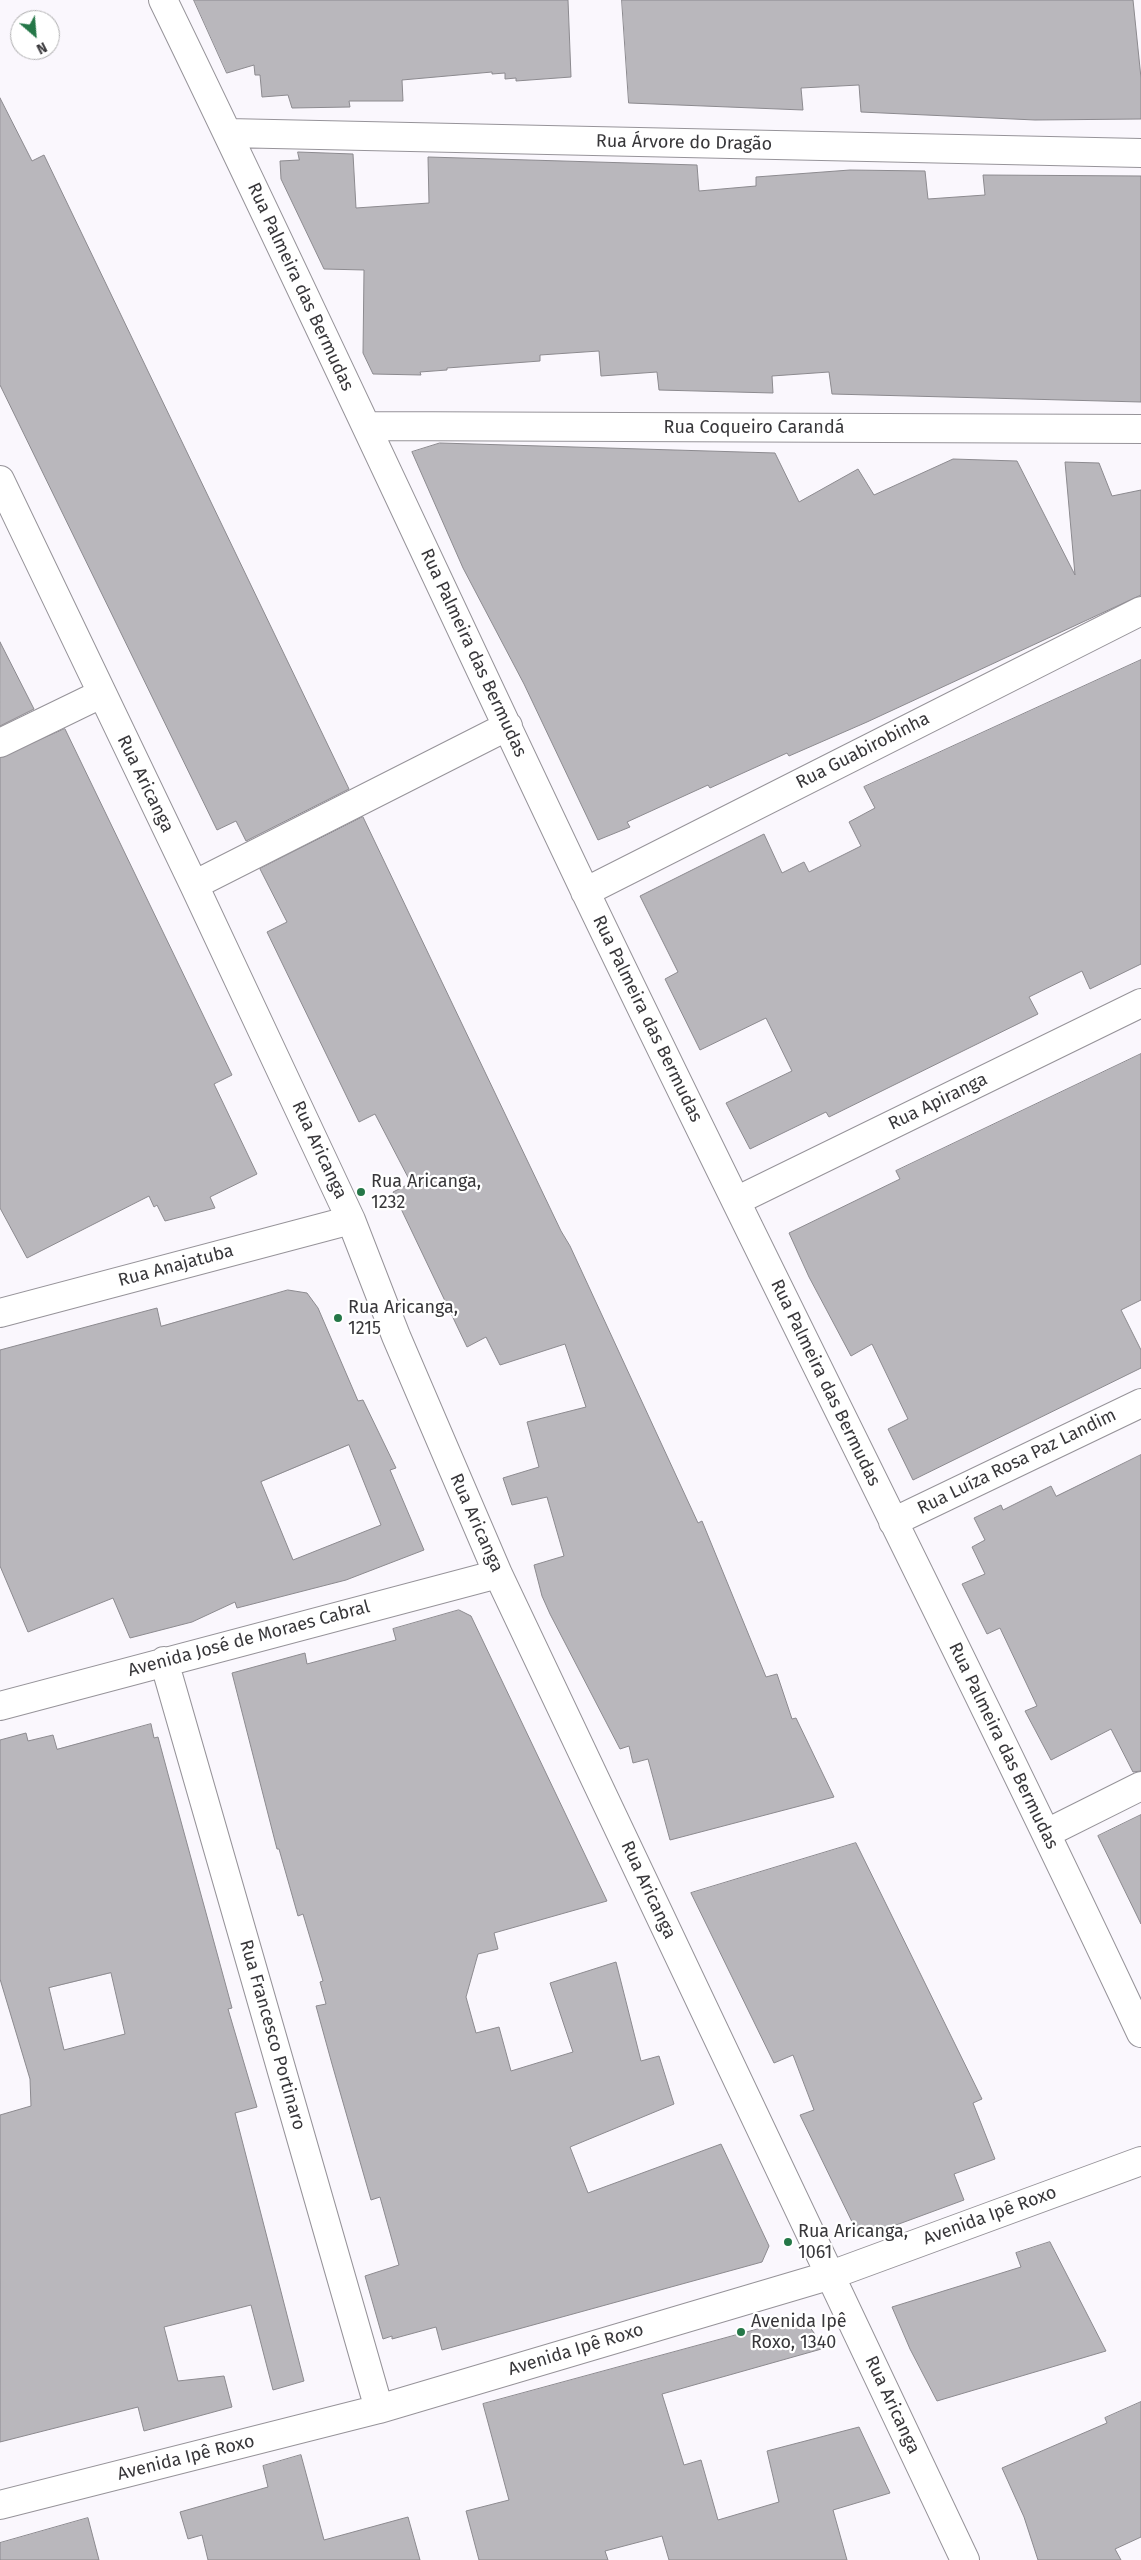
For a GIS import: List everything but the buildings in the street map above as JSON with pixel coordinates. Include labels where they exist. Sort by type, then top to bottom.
[{"type":"street","name":"Rua Palmeira das Bermudas","points":[[163,0],[228,133],[310,312],[367,426],[586,892],[1047,1833],[1141,2033]]},
{"type":"street","name":"Rua Árvore do Dragão","points":[[228,133],[1141,153]]},
{"type":"street","name":"Rua Coqueiro Carandá","points":[[367,426],[1141,429]]},
{"type":"street","name":"Rua Aricanga","points":[[0,480],[352,1220],[400,1345],[498,1574],[965,2560]]},
{"type":"street","name":"Rua Guabirobinha","points":[[586,892],[1141,611]]},
{"type":"street","points":[[0,744],[101,694]]},
{"type":"street","points":[[194,885],[508,726]]},
{"type":"street","name":"Rua Apiranga","points":[[736,1201],[1141,1003]]},
{"type":"street","name":"Rua Anajatuba","points":[[0,1313],[352,1220]]},
{"type":"street","name":"Rua Luíza Rosa Paz Landim","points":[[893,1522],[1141,1403]]},
{"type":"street","name":"Avenida José de Moraes Cabral","points":[[0,1706],[498,1574]]},
{"type":"street","name":"Rua Francesco Portinaro","points":[[164,1661],[380,2409]]},
{"type":"street","points":[[1047,1833],[1141,1786]]},
{"type":"street","name":"Avenida Ipê Roxo","points":[[0,2505],[380,2409],[831,2275],[1141,2161]]},
{"type":"place","name":"Rua Aricanga, 1232","points":[[361,1192]]},
{"type":"place","name":"Rua Aricanga, 1215","points":[[338,1318]]},
{"type":"place","name":"Rua Aricanga, 1061","points":[[788,2242]]},
{"type":"place","name":"Avenida Ipê Roxo, 1340","points":[[741,2332]]}]
